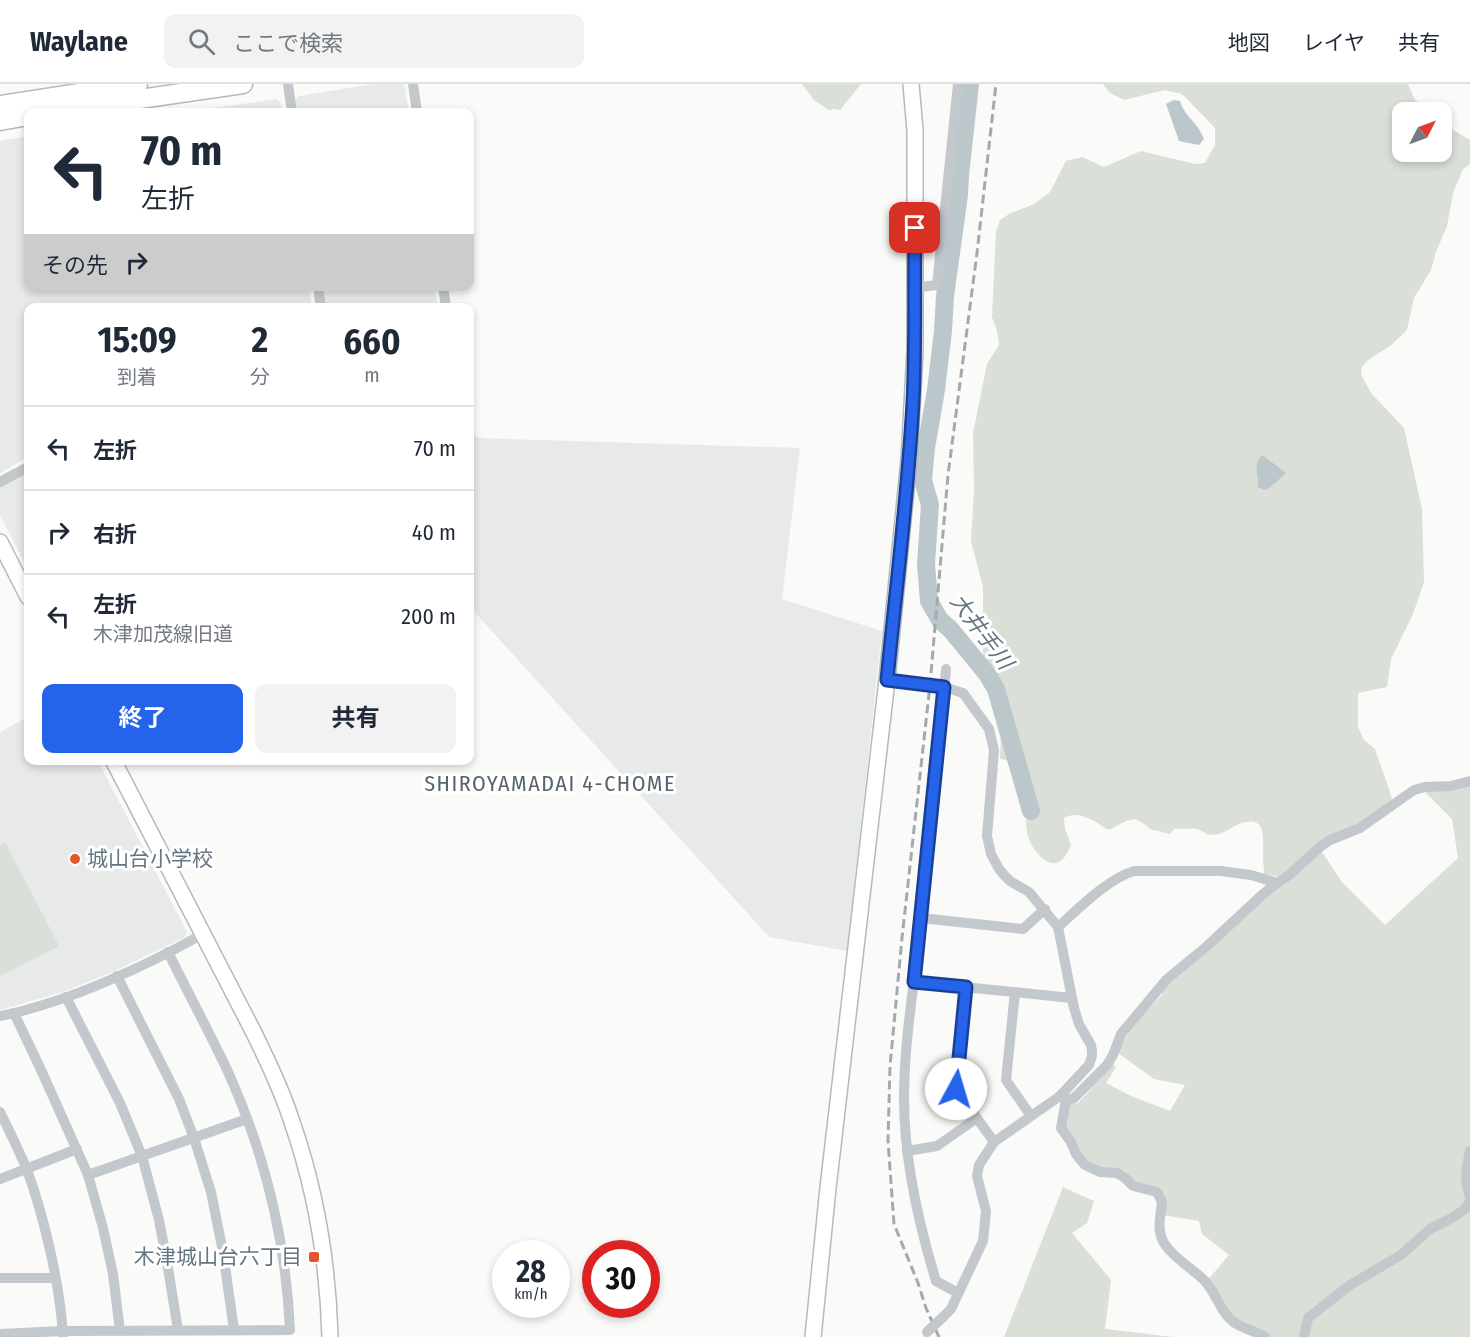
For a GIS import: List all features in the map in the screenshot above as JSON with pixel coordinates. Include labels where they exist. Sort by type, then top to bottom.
[{"type":"highway","points":[[0,105],[138,84]]},
{"type":"highway","points":[[78,108],[243,84]]},
{"type":"highway","points":[[0,121],[24,117]]},
{"type":"street","points":[[288,84],[291,108]]},
{"type":"street","points":[[413,84],[416,108]]},
{"type":"street","points":[[813,1337],[887,680],[909,460],[914,361],[915,130],[911,84]]},
{"type":"street","points":[[914,288],[937,285],[958,84]]},
{"type":"street","points":[[0,483],[24,470]]},
{"type":"street","points":[[0,542],[24,589]]},
{"type":"street","points":[[946,669],[906,1047],[904,1099],[907,1150],[923,1239],[936,1281],[958,1293]]},
{"type":"street","points":[[887,680],[944,687],[963,693],[989,729],[994,750],[987,836],[994,862],[1004,876],[1029,892],[1058,927],[1072,998],[1079,1024],[1091,1045],[1092,1056],[1086,1068],[1063,1098],[1031,1116],[994,1142],[979,1166],[977,1176],[985,1205],[984,1241],[951,1309],[925,1334]]},
{"type":"street","points":[[116,765],[254,1033],[292,1123],[305,1164],[320,1231],[326,1272],[330,1337]]},
{"type":"street","points":[[1063,1098],[1074,1098],[1107,1065],[1121,1034],[1167,979],[1325,843],[1359,828],[1414,790],[1425,787],[1451,786],[1470,781]]},
{"type":"street","points":[[1058,927],[1094,895],[1123,875],[1134,871],[1221,871],[1251,875],[1277,883]]},
{"type":"street","points":[[921,918],[1023,930],[1045,909]]},
{"type":"street","points":[[0,1016],[14,1014],[66,997],[117,976],[203,934]]},
{"type":"street","points":[[0,1334],[290,1330],[288,1294],[272,1200],[247,1119],[229,1075],[168,952]]},
{"type":"street","points":[[117,976],[179,1099],[212,1192],[234,1330]]},
{"type":"street","points":[[914,982],[1072,998]]},
{"type":"street","points":[[966,987],[956,1089],[994,1142]]},
{"type":"street","points":[[1015,992],[1006,1080],[1031,1116]]},
{"type":"street","points":[[66,997],[120,1103],[142,1156],[159,1220],[178,1330]]},
{"type":"street","points":[[14,1014],[88,1175],[103,1228],[120,1331]]},
{"type":"street","points":[[1063,1098],[1061,1128],[1085,1165],[1100,1172],[1117,1173],[1133,1186],[1157,1192],[1162,1202],[1159,1224],[1163,1241],[1206,1282],[1224,1311],[1234,1322],[1265,1337]]},
{"type":"street","points":[[0,1112],[26,1168],[43,1224],[55,1278],[63,1334]]},
{"type":"street","points":[[907,1150],[937,1146],[977,1118]]},
{"type":"street","points":[[88,1175],[247,1119]]},
{"type":"street","points":[[0,1179],[78,1149]]},
{"type":"street","points":[[1304,1337],[1308,1318],[1350,1285],[1401,1255],[1430,1229],[1465,1209],[1470,1199],[1465,1172],[1470,1151]]},
{"type":"street","points":[[0,1278],[55,1278]]},
{"type":"shaded area","points":[[374,84],[404,84],[408,108],[295,108],[294,102],[299,96]]},
{"type":"shaded area","points":[[802,84],[861,84],[840,110],[829,110],[814,100]]},
{"type":"shaded area","points":[[1103,84],[1408,84],[1415,100],[1418,102],[1392,102],[1392,162],[1452,162],[1452,129],[1470,140],[1470,164],[1463,169],[1453,193],[1447,226],[1431,270],[1414,298],[1407,330],[1390,346],[1368,360],[1362,367],[1361,374],[1371,393],[1404,428],[1422,509],[1424,582],[1413,614],[1391,659],[1387,687],[1358,693],[1358,727],[1364,740],[1375,749],[1392,798],[1389,804],[1286,873],[1278,876],[1264,875],[1262,829],[1255,822],[1239,824],[1219,834],[1208,835],[1195,829],[1175,828],[1170,834],[1150,829],[1135,819],[1109,830],[1087,818],[1075,815],[1064,818],[1071,845],[1067,853],[1056,863],[1049,862],[1034,849],[1028,835],[1026,820],[1028,781],[1017,766],[1000,759],[1001,734],[983,652],[983,587],[971,541],[974,490],[973,433],[987,364],[999,345],[992,317],[996,232],[1000,220],[1034,204],[1050,192],[1066,161],[1082,157],[1104,167],[1141,151],[1195,164],[1205,163],[1215,145],[1215,128],[1182,94],[1165,90],[1124,100],[1110,93]]},
{"type":"shaded area","points":[[277,99],[282,108],[214,108]]},
{"type":"shaded area","points":[[1174,100],[1180,101],[1202,134],[1204,139],[1199,145],[1179,141],[1166,104]]},
{"type":"shaded area","points":[[24,137],[24,291],[310,291],[311,303],[24,303],[24,459],[0,473],[0,141]]},
{"type":"shaded area","points":[[323,291],[435,291],[437,303],[324,303]]},
{"type":"shaded area","points":[[474,434],[478,438],[800,448],[782,599],[882,631],[847,951],[769,937],[474,611]]},
{"type":"shaded area","points":[[1262,455],[1285,472],[1264,490],[1258,487],[1257,470],[1257,463]]},
{"type":"shaded area","points":[[24,474],[24,562],[0,515],[0,487]]},
{"type":"shaded area","name":"城山台小学校","points":[[24,719],[24,765],[100,765],[187,932],[185,937],[115,971],[63,992],[0,1010],[0,732]]},
{"type":"shaded area","points":[[1470,782],[1470,1145],[1464,1171],[1467,1204],[1400,1254],[1306,1317],[1302,1337],[1268,1337],[1235,1321],[1207,1281],[1229,1255],[1202,1234],[1199,1221],[1162,1215],[1163,1200],[1092,1167],[1063,1129],[1068,1107],[1071,1103],[1078,1103],[1113,1065],[1116,1067],[1106,1083],[1131,1096],[1170,1111],[1185,1085],[1154,1079],[1118,1053],[1131,1029],[1162,995],[1162,989],[1320,849],[1342,882],[1385,925],[1458,858],[1452,819],[1423,790]]},
{"type":"shaded area","points":[[5,842],[59,946],[0,976],[0,845]]},
{"type":"shaded area","points":[[1063,1187],[1094,1201],[1087,1223],[1072,1233],[1111,1280],[1105,1329],[1173,1337],[1004,1337]]},
{"type":"shaded area","points":[[1470,1207],[1470,1337],[1306,1337],[1309,1319],[1431,1231]]},
{"type":"waterway","name":"大井手川","points":[[970,84],[936,390],[923,480],[930,505],[926,564],[929,601],[940,620],[987,674],[996,689],[1031,811]]},
{"type":"railway","points":[[939,1337],[894,1224],[888,1141],[890,1066],[930,685],[948,475],[996,84]]},
{"type":"place","name":"城山台小学校","points":[[75,859]]},
{"type":"place","name":"木津城山台六丁目","points":[[314,1257]]},
{"type":"district","name":"SHIROYAMADAI 4-CHOME","points":[[550,783]]},
{"type":"route","points":[[915,228],[913,403],[887,680],[944,687],[914,982],[966,987],[956,1089]]}]
